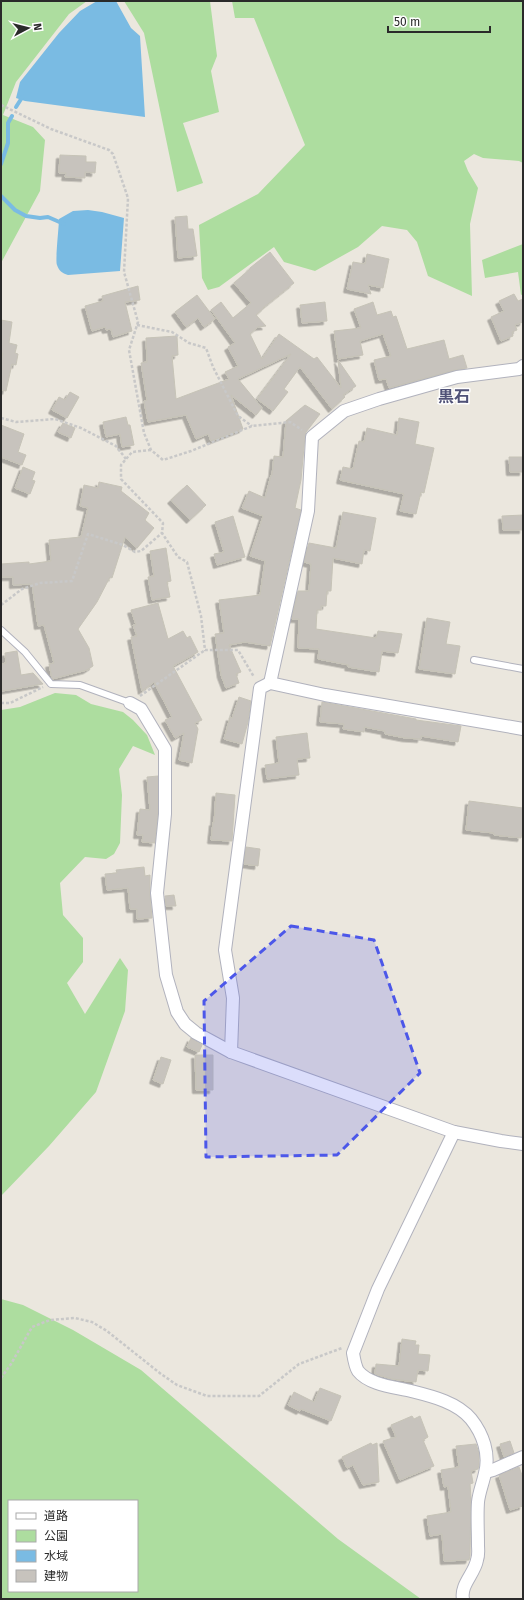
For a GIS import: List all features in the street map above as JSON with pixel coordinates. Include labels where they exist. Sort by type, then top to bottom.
[{"type":"street","points":[[231,1052],[232,998],[226,950],[265,685],[308,511],[312,437],[344,411],[378,399],[457,377],[519,369],[523,366]]},
{"type":"street","points":[[265,685],[523,729]]},
{"type":"street","points":[[130,703],[141,709],[165,749],[165,814],[157,893],[166,974],[177,1012],[185,1024],[196,1033],[231,1052],[454,1132],[501,1142],[523,1144]]},
{"type":"street","points":[[454,1132],[378,1289],[353,1353],[355,1364],[359,1371],[365,1376],[378,1384],[411,1391],[438,1399],[460,1410],[470,1418],[483,1439],[487,1459],[486,1472],[478,1501],[478,1560],[464,1587],[462,1595],[463,1599]]},
{"type":"street","points":[[486,1472],[523,1457]]},
{"type":"lane","points":[[1,630],[25,652],[51,684],[80,685],[130,703]]},
{"type":"lane","points":[[474,660],[523,670]]},
{"type":"path","points":[[1,25],[1,44]]},
{"type":"path","points":[[1,105],[51,129],[109,150],[113,154],[128,198],[124,272],[138,322],[129,350],[144,433],[151,450],[163,460],[191,451],[252,426],[290,422],[312,437]]},
{"type":"path","points":[[137,325],[172,332],[189,343],[206,348],[213,367],[238,416],[252,426]]},
{"type":"path","points":[[1,418],[16,422],[55,419],[81,428],[116,446],[126,459]]},
{"type":"path","points":[[151,450],[132,452],[121,466],[121,479],[163,523],[162,533],[178,557],[187,562],[201,616],[205,650]]},
{"type":"path","points":[[1,605],[22,589],[40,583],[72,581],[88,534],[122,545],[135,552],[141,550],[162,533]]},
{"type":"path","points":[[130,703],[205,650],[238,650],[265,685]]},
{"type":"path","points":[[1,703],[10,703],[51,684]]},
{"type":"path","points":[[1,1378],[11,1364],[32,1327],[50,1320],[75,1318],[92,1322],[108,1331],[172,1382],[207,1396],[259,1396],[299,1364],[356,1344]]},
{"type":"highlighted area","points":[[291,926],[374,940],[420,1073],[337,1155],[206,1157],[204,1001]]},
{"type":"green space","points":[[1,1],[87,1],[69,14],[16,82],[3,115],[33,127],[45,140],[40,191],[1,263]]},
{"type":"green space","points":[[124,1],[210,1],[217,56],[211,71],[219,112],[183,123],[203,183],[177,192],[144,33]]},
{"type":"green space","points":[[232,1],[523,1],[523,163],[519,161],[483,158],[474,154],[464,161],[478,188],[470,224],[472,296],[428,276],[417,242],[407,230],[382,226],[358,247],[315,271],[284,262],[274,247],[219,287],[208,290],[202,278],[199,225],[258,194],[305,145],[254,18],[235,18]]},
{"type":"green space","points":[[523,244],[523,294],[521,295],[518,272],[485,278],[482,260]]},
{"type":"green space","points":[[55,693],[76,695],[91,704],[123,712],[147,735],[155,755],[133,746],[119,769],[122,795],[120,843],[114,854],[106,859],[85,857],[60,883],[63,915],[83,938],[83,962],[67,983],[85,1014],[120,958],[128,970],[125,1011],[96,1092],[49,1146],[1,1196],[1,710],[20,707]]},
{"type":"green space","points":[[1,1299],[23,1305],[73,1330],[141,1370],[338,1539],[421,1599],[1,1599]]},
{"type":"water","points":[[97,1],[116,1],[131,28],[140,36],[145,117],[25,101],[16,98],[20,82],[59,33],[80,11]]},
{"type":"water","points":[[88,210],[124,218],[120,271],[68,275],[61,272],[58,267],[56,258],[59,219],[73,211]]},
{"type":"building","points":[[60,155],[86,156],[86,162],[96,162],[95,173],[85,172],[85,178],[65,177],[66,173],[59,173]]},
{"type":"building","points":[[187,216],[188,229],[193,229],[197,256],[178,258],[175,217]]},
{"type":"building","points":[[270,252],[294,283],[256,315],[266,326],[258,327],[250,334],[262,359],[279,334],[314,359],[317,357],[341,388],[338,360],[356,386],[343,395],[345,397],[332,409],[300,367],[284,389],[288,392],[273,411],[257,399],[291,354],[238,379],[262,408],[256,415],[231,395],[243,429],[211,441],[208,434],[196,439],[186,415],[148,422],[144,401],[147,400],[141,363],[147,362],[146,338],[177,336],[178,355],[172,356],[176,399],[229,379],[225,372],[238,366],[228,347],[235,343],[211,310],[221,302],[233,318],[251,303],[234,283]]},
{"type":"building","points":[[367,254],[389,259],[383,288],[368,285],[371,294],[347,289],[353,262],[365,264]]},
{"type":"building","points":[[138,286],[140,300],[125,302],[132,331],[113,337],[111,329],[106,330],[105,327],[92,331],[85,306],[103,301],[102,296]]},
{"type":"building","points":[[514,294],[518,301],[523,299],[523,322],[515,325],[517,330],[512,332],[513,336],[501,341],[491,317],[504,311],[499,301]]},
{"type":"building","points":[[197,295],[215,319],[204,327],[198,318],[186,327],[175,312]]},
{"type":"building","points":[[325,302],[327,321],[302,323],[300,305]]},
{"type":"building","points":[[373,302],[377,315],[391,311],[393,317],[396,316],[407,349],[444,340],[449,359],[463,355],[467,368],[389,388],[386,379],[379,380],[374,360],[391,356],[383,334],[360,341],[363,355],[338,359],[334,331],[361,328],[354,309]]},
{"type":"building","points":[[1,320],[12,322],[9,343],[17,345],[15,353],[18,354],[16,365],[12,364],[6,391],[1,390],[1,362],[3,353],[1,353]]},
{"type":"building","points":[[70,392],[79,397],[67,418],[52,410],[59,397],[65,400]]},
{"type":"building","points":[[305,405],[320,414],[306,432],[305,436],[301,480],[295,508],[301,510],[270,646],[245,642],[229,645],[241,672],[236,674],[239,683],[226,688],[221,675],[215,634],[224,633],[219,600],[260,595],[265,561],[250,556],[263,516],[242,508],[249,491],[265,498],[272,475],[274,456],[283,457],[286,421]]},
{"type":"building","points":[[126,417],[128,425],[130,425],[134,445],[122,447],[120,434],[106,437],[103,422]]},
{"type":"building","points":[[399,418],[419,422],[415,444],[434,448],[424,493],[421,492],[416,514],[400,511],[404,494],[340,480],[343,467],[353,469],[359,441],[364,442],[367,428],[397,435]]},
{"type":"building","points":[[63,423],[75,428],[71,438],[58,432]]},
{"type":"building","points":[[1,425],[24,434],[18,452],[26,455],[22,465],[1,457]]},
{"type":"building","points":[[509,457],[523,457],[523,472],[510,472]]},
{"type":"building","points":[[23,467],[35,472],[32,480],[35,481],[30,494],[15,488]]},
{"type":"building","points":[[99,482],[122,487],[121,491],[149,513],[145,520],[154,528],[137,548],[125,537],[112,578],[110,577],[97,602],[78,629],[89,648],[93,666],[87,670],[52,679],[49,664],[54,663],[44,625],[38,626],[32,584],[13,585],[13,577],[1,577],[1,564],[29,562],[29,564],[51,561],[49,540],[81,537],[88,508],[80,506],[84,485],[98,488]]},
{"type":"building","points":[[187,485],[206,505],[190,520],[171,500]]},
{"type":"building","points":[[343,512],[376,518],[370,551],[364,550],[362,564],[333,558],[331,591],[327,591],[326,606],[321,606],[321,610],[317,610],[316,629],[376,638],[378,631],[402,634],[398,653],[382,651],[379,672],[348,667],[349,665],[318,659],[319,649],[298,648],[299,619],[292,619],[298,591],[309,591],[311,564],[304,562],[309,543],[336,548]]},
{"type":"building","points":[[523,515],[523,530],[503,530],[502,516]]},
{"type":"building","points":[[233,516],[245,557],[217,565],[214,554],[224,552],[215,522]]},
{"type":"building","points":[[166,548],[171,581],[167,582],[170,597],[152,600],[148,577],[154,576],[150,551]]},
{"type":"building","points":[[158,603],[168,639],[183,631],[187,638],[190,636],[198,652],[173,666],[202,720],[195,723],[198,729],[192,763],[179,760],[184,733],[175,738],[165,720],[172,717],[154,682],[142,691],[131,637],[137,636],[133,625],[136,625],[131,610]]},
{"type":"building","points":[[427,618],[450,622],[446,644],[460,646],[455,674],[419,669]]},
{"type":"building","points":[[17,651],[21,675],[33,673],[43,684],[2,691],[1,664],[6,663],[5,653]]},
{"type":"building","points":[[239,697],[251,701],[248,722],[242,744],[224,739],[230,717],[232,718]]},
{"type":"building","points":[[322,702],[416,720],[461,726],[458,742],[421,736],[421,739],[405,738],[385,734],[385,731],[364,727],[364,732],[343,729],[344,724],[320,722]]},
{"type":"building","points":[[307,733],[310,758],[297,759],[299,775],[267,779],[265,765],[279,763],[276,737]]},
{"type":"building","points":[[158,776],[158,814],[155,843],[142,842],[143,835],[137,835],[140,809],[150,810],[147,777]]},
{"type":"building","points":[[216,793],[235,795],[232,841],[211,840]]},
{"type":"building","points":[[469,801],[523,808],[523,830],[521,838],[466,830]]},
{"type":"building","points":[[246,847],[260,849],[258,866],[244,864]]},
{"type":"building","points":[[144,867],[145,876],[150,875],[152,918],[137,919],[137,909],[130,909],[128,888],[107,890],[105,874],[117,873],[116,870]]},
{"type":"building","points":[[174,895],[176,906],[166,906],[165,896]]},
{"type":"building","points":[[191,1038],[202,1045],[199,1052],[187,1047]]},
{"type":"building","points":[[195,1055],[213,1055],[213,1090],[196,1090]]},
{"type":"building","points":[[161,1057],[171,1060],[163,1084],[153,1080]]},
{"type":"building","points":[[402,1339],[416,1341],[415,1345],[419,1345],[418,1354],[430,1355],[428,1371],[418,1370],[416,1382],[392,1379],[375,1374],[376,1364],[399,1366]]},
{"type":"building","points":[[320,1388],[341,1396],[331,1421],[301,1409],[300,1411],[288,1405],[294,1392],[314,1402]]},
{"type":"building","points":[[412,1416],[414,1419],[420,1416],[428,1437],[423,1440],[434,1466],[400,1480],[383,1441],[396,1437],[391,1425]]},
{"type":"building","points":[[510,1441],[514,1453],[504,1457],[500,1444]]},
{"type":"building","points":[[371,1443],[372,1445],[377,1443],[379,1482],[363,1485],[353,1465],[347,1468],[342,1457]]},
{"type":"building","points":[[476,1444],[479,1453],[479,1465],[478,1469],[471,1471],[473,1483],[470,1484],[469,1560],[444,1561],[442,1534],[430,1536],[427,1516],[451,1512],[448,1486],[444,1487],[441,1470],[459,1467],[456,1446]]},
{"type":"building","points":[[519,1467],[523,1478],[523,1506],[510,1510],[499,1475]]},
{"type":"waterway","points":[[16,107],[23,96]]},
{"type":"waterway","points":[[1,164],[8,143],[8,123],[12,116]]},
{"type":"waterway","points":[[1,196],[15,210],[26,216],[40,218],[48,217],[64,224]]},
{"type":"district","name":"黒石","points":[[454,396]]}]
